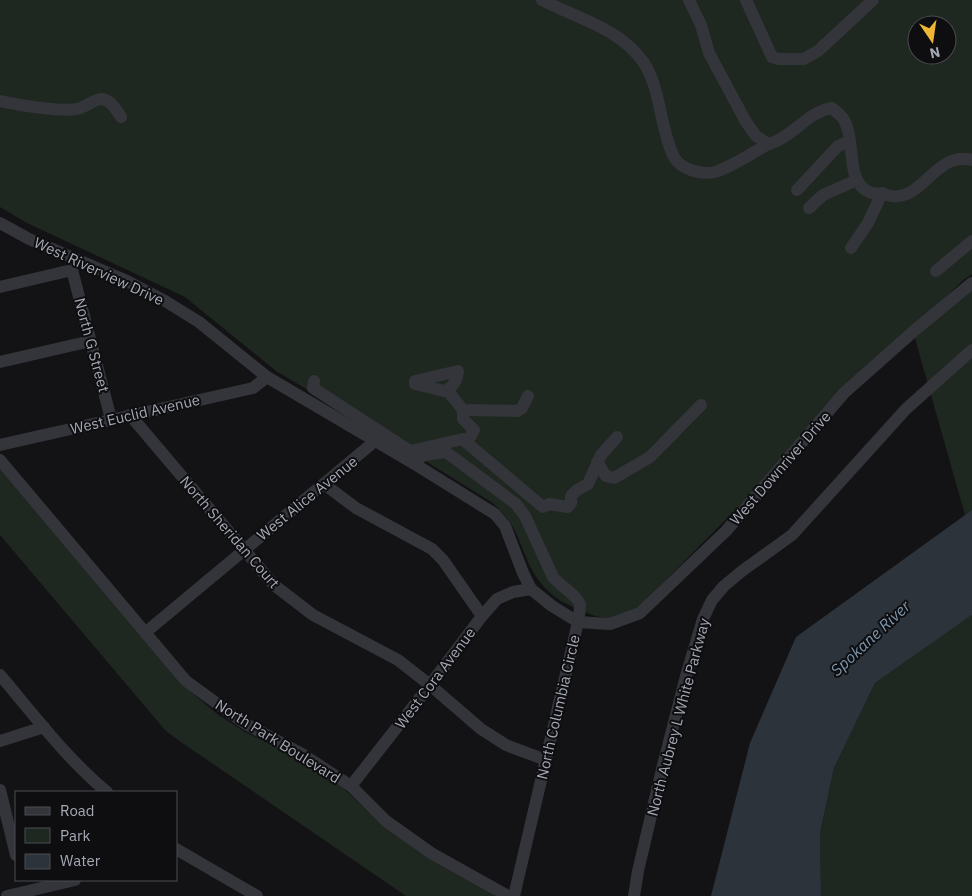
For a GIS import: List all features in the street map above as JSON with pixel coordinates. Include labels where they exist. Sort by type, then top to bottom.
[{"type":"street","points":[[542,0],[590,21],[614,34],[634,50],[645,65],[652,81],[675,159],[682,166],[697,172],[714,172],[769,144],[780,141],[813,115],[832,108],[845,120],[850,141],[852,163],[858,184],[870,192],[882,193],[888,196],[905,196],[925,182],[947,162],[958,158],[972,160]]},
{"type":"street","points":[[689,0],[701,25],[709,52],[746,122],[756,136],[769,144]]},
{"type":"street","points":[[746,0],[772,57],[793,60],[804,59],[818,51],[873,0]]},
{"type":"street","points":[[0,102],[77,109],[101,99],[106,100],[115,107],[121,118]]},
{"type":"street","points":[[798,190],[838,146],[850,141]]},
{"type":"street","points":[[809,208],[823,195],[857,180]]},
{"type":"street","points":[[851,248],[868,223],[882,193]]},
{"type":"street","name":"West Riverview Drive","points":[[0,223],[74,265],[127,281],[166,301],[199,322],[267,377]]},
{"type":"street","points":[[936,271],[972,241]]},
{"type":"street","points":[[0,287],[74,265]]},
{"type":"street","name":"North G Street","points":[[74,265],[111,419]]},
{"type":"street","name":"West Downriver Drive","points":[[578,622],[610,624],[640,613],[726,531],[844,393],[915,330],[972,283]]},
{"type":"street","points":[[0,362],[91,341]]},
{"type":"street","name":"North Aubrey L White Parkway","points":[[634,896],[662,769],[686,676],[703,619],[712,600],[724,586],[792,535],[906,409],[972,350]]},
{"type":"street","name":"West Euclid Avenue","points":[[0,445],[253,388],[267,377]]},
{"type":"street","name":"North Columbia Circle","points":[[267,377],[495,514],[505,526],[523,573],[532,588],[552,606],[578,622],[514,896]]},
{"type":"street","points":[[314,381],[313,388],[410,451],[463,440],[543,506],[549,504],[568,507],[571,503],[571,496],[588,484],[600,455],[617,437]]},
{"type":"street","points":[[447,390],[463,410],[463,419],[474,430],[467,443]]},
{"type":"street","points":[[463,410],[517,411],[522,408],[528,396]]},
{"type":"street","points":[[597,462],[606,476],[614,478],[631,469],[650,457],[701,405]]},
{"type":"street","name":"North Sheridan Court","points":[[130,415],[274,585],[313,615],[398,660],[481,729],[506,745],[546,760]]},
{"type":"street","name":"West Alice Avenue","points":[[146,632],[376,441]]},
{"type":"street","points":[[413,463],[424,455],[446,452],[516,504],[525,516],[558,584],[577,599],[580,608],[578,622]]},
{"type":"street","name":"North Park Boulevard","points":[[0,460],[186,681],[244,723],[302,754],[351,786],[386,820],[431,853],[508,896]]},
{"type":"street","points":[[324,484],[356,508],[432,549],[443,560],[482,616]]},
{"type":"street","name":"West Cora Avenue","points":[[351,786],[482,616],[497,600],[514,592],[532,588]]},
{"type":"street","points":[[0,675],[44,728],[92,780],[106,791]]},
{"type":"street","points":[[0,741],[44,728]]},
{"type":"street","points":[[0,790],[15,851]]},
{"type":"street","points":[[178,852],[257,896]]},
{"type":"street","points":[[6,896],[25,889],[69,881]]},
{"type":"green space","points":[[0,0],[972,0],[972,274],[962,281],[641,605],[615,618],[602,618],[574,607],[561,601],[545,588],[529,564],[514,529],[493,503],[276,371],[185,297],[25,222],[0,207]]},
{"type":"green space","points":[[972,289],[972,510],[965,515],[914,335]]},
{"type":"green space","points":[[0,469],[183,685],[217,714],[245,732],[295,756],[343,788],[380,823],[419,852],[495,896],[406,896],[165,730],[0,535]]},
{"type":"green space","points":[[972,615],[972,896],[821,896],[820,833],[834,768],[875,683]]},
{"type":"water","name":"Spokane River","points":[[972,510],[972,615],[875,683],[834,768],[820,833],[821,896],[711,896],[750,743],[796,637]]}]
